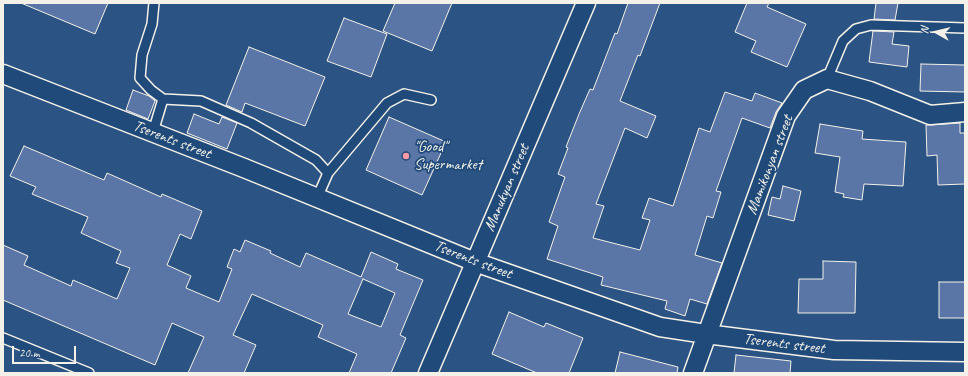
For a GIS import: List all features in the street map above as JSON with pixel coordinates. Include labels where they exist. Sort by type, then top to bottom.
[{"type":"street","name":"Manukyan street","points":[[428,373],[586,3]]},
{"type":"street","name":"Tserents street","points":[[3,74],[153,132],[475,262],[660,327],[834,350],[965,352]]},
{"type":"street","points":[[827,79],[870,91],[930,115],[965,112]]},
{"type":"street","name":"Mamikonyan street","points":[[693,373],[786,116],[804,90],[827,79]]},
{"type":"lane","points":[[154,3],[152,24],[142,55],[140,78],[151,90],[163,99],[201,101],[251,123],[316,160],[328,173]]},
{"type":"lane","points":[[827,79],[843,41],[856,29],[872,26],[965,28]]},
{"type":"lane","points":[[317,198],[328,173],[386,103],[404,94],[431,100]]},
{"type":"lane","points":[[153,132],[163,99]]},
{"type":"lane","points":[[3,338],[89,373]]},
{"type":"building","points":[[21,3],[108,3],[95,34]]},
{"type":"building","points":[[395,3],[452,3],[432,51],[383,31]]},
{"type":"building","points":[[628,3],[660,3],[640,56],[638,55],[620,101],[656,116],[647,138],[625,128],[596,204],[604,206],[593,238],[640,250],[650,220],[642,218],[649,198],[673,206],[699,128],[710,132],[725,92],[752,101],[755,93],[782,103],[776,112],[770,128],[742,118],[716,191],[721,192],[713,218],[707,216],[695,255],[722,263],[707,304],[690,299],[685,316],[665,309],[667,301],[601,285],[603,277],[547,259],[558,226],[549,222],[565,177],[558,174],[568,148],[566,147],[590,89],[593,90],[615,33],[617,34]]},
{"type":"building","points":[[747,3],[769,3],[767,7],[806,24],[787,67],[751,52],[756,41],[735,32]]},
{"type":"building","points":[[876,3],[898,3],[895,20],[874,19]]},
{"type":"building","points":[[344,18],[387,34],[371,77],[327,61]]},
{"type":"building","points":[[873,31],[894,32],[892,44],[909,46],[907,67],[869,62]]},
{"type":"building","points":[[249,47],[325,77],[305,126],[245,103],[242,112],[226,105]]},
{"type":"building","points":[[921,64],[965,65],[965,92],[920,91]]},
{"type":"building","points":[[133,90],[149,96],[155,101],[148,119],[126,110]]},
{"type":"building","points":[[194,114],[219,124],[222,117],[237,123],[227,149],[187,133]]},
{"type":"building","name":"\"Good\" Supermarket","points":[[389,117],[446,142],[422,195],[366,170]]},
{"type":"building","points":[[960,123],[960,133],[965,133],[965,184],[938,185],[937,155],[927,156],[926,125]]},
{"type":"building","points":[[820,124],[863,131],[862,139],[906,142],[903,186],[864,184],[862,200],[843,197],[844,194],[835,192],[840,157],[815,153]]},
{"type":"building","points":[[24,146],[104,180],[107,173],[161,197],[162,194],[202,211],[191,239],[180,234],[167,265],[191,276],[186,288],[219,302],[232,269],[227,267],[234,249],[240,252],[245,240],[271,251],[270,253],[300,267],[306,253],[361,277],[371,252],[398,264],[396,269],[423,280],[400,335],[406,338],[391,373],[349,373],[357,354],[318,337],[323,325],[252,294],[233,335],[256,345],[244,373],[188,373],[204,337],[172,323],[155,365],[3,300],[3,245],[28,256],[24,265],[71,286],[73,280],[117,299],[130,268],[116,263],[121,251],[81,233],[88,217],[32,194],[36,187],[10,176]],"holes":[[[363,279],[395,293],[381,327],[348,314]]]},
{"type":"building","points":[[783,186],[801,191],[794,221],[768,215],[772,197],[780,199]]},
{"type":"building","points":[[823,261],[856,262],[855,313],[798,313],[799,279],[823,279]]},
{"type":"building","points":[[939,282],[965,282],[965,318],[939,318]]},
{"type":"building","points":[[509,312],[544,327],[546,323],[583,338],[569,373],[537,373],[492,354]]},
{"type":"building","points":[[620,352],[678,367],[677,373],[615,373]]},
{"type":"building","points":[[736,355],[791,361],[790,373],[734,373]]},
{"type":"place","name":"\"Good\" Supermarket","points":[[406,156]]}]
